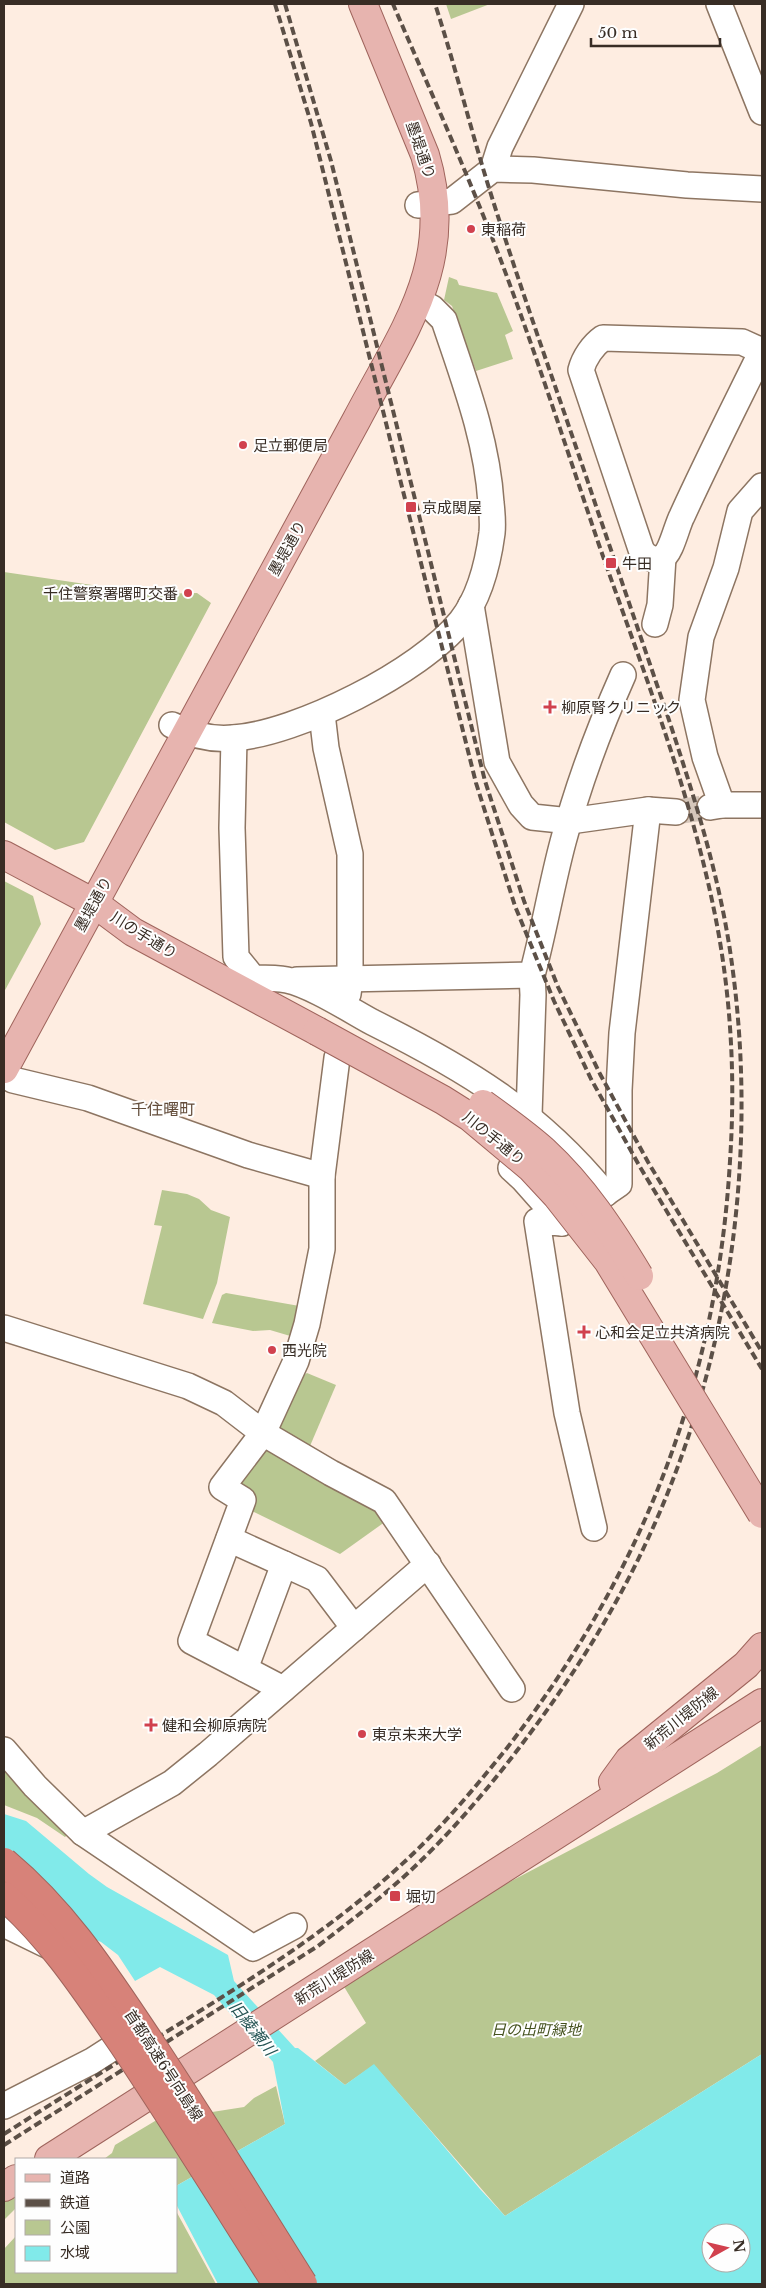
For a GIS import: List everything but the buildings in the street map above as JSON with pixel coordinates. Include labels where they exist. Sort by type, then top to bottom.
[{"type":"highway","name":"首都高速6号向島線","points":[[4,1862],[28,1882],[56,1911],[99,1967],[171,2074],[303,2284]]},
{"type":"highway","name":"首都高速6号向島線","points":[[4,1896],[59,1953],[80,1981],[146,2079],[278,2284]]},
{"type":"main road","name":"墨堤通り","points":[[4,1069],[86,898],[179,728],[357,419],[419,301],[431,266],[434,246],[426,205],[345,4]]},
{"type":"main road","name":"墨堤通り","points":[[179,728],[402,297],[414,262],[418,230],[426,205],[430,173],[425,155],[363,4]]},
{"type":"main road","name":"川の手通り","points":[[4,855],[86,898],[133,932],[249,985],[330,1018],[481,1102],[544,1152],[577,1186],[624,1251],[762,1480]]},
{"type":"main road","name":"墨堤通り","points":[[4,1030],[86,898]]},
{"type":"main road","name":"川の手通り","points":[[330,1018],[443,1100],[470,1117],[531,1168],[557,1196],[608,1261],[762,1514]]},
{"type":"main road","name":"新荒川堤防線","points":[[618,1795],[613,1782],[629,1760],[746,1665],[762,1648]]},
{"type":"main road","name":"新荒川堤防線","points":[[51,2158],[762,1703]]},
{"type":"main road","points":[[4,2187],[15,2180]]},
{"type":"street","points":[[426,205],[444,203],[457,198],[493,169],[500,147],[571,4]]},
{"type":"street","points":[[719,4],[762,112]]},
{"type":"street","points":[[493,169],[523,169],[687,186],[762,189]]},
{"type":"street","points":[[179,728],[216,738],[234,738],[257,734],[322,714],[348,702],[416,660],[443,639],[461,621],[471,605],[479,589],[492,530],[485,448],[444,320],[432,308],[419,301]]},
{"type":"street","points":[[603,338],[742,342],[762,350],[682,516],[668,553],[663,557],[655,559],[644,555],[581,370],[582,364],[596,343],[603,338]]},
{"type":"street","points":[[762,486],[740,511],[726,568],[701,637],[692,700],[716,806],[762,805]]},
{"type":"street","points":[[654,624],[660,605],[663,557]]},
{"type":"street","points":[[471,605],[498,762],[521,805],[532,818],[570,821],[648,810],[676,812]]},
{"type":"street","points":[[529,1115],[532,975],[545,930],[563,843],[596,735],[623,675]]},
{"type":"street","points":[[322,714],[326,748],[350,854],[350,979],[330,1018]]},
{"type":"street","points":[[234,738],[232,828],[236,956],[249,985],[252,1009],[337,1058],[438,1112],[471,1133],[523,1179],[562,1223]]},
{"type":"street","points":[[594,1528],[568,1413],[537,1221],[562,1223],[619,1184],[619,1090],[622,1033],[648,810]]},
{"type":"street","points":[[249,985],[289,980],[532,975]]},
{"type":"street","points":[[289,980],[323,995],[330,1018]]},
{"type":"street","points":[[330,1018],[470,1074],[529,1115],[559,1142],[605,1194]]},
{"type":"street","points":[[283,1689],[191,1642],[243,1500],[222,1487],[263,1433],[296,1362],[307,1324],[322,1249],[322,1176],[337,1058]]},
{"type":"street","points":[[4,1075],[13,1080],[88,1098],[248,1155],[322,1176]]},
{"type":"street","points":[[4,1328],[188,1386],[224,1403],[263,1433],[384,1501],[512,1689]]},
{"type":"street","points":[[229,1539],[317,1579],[354,1628]]},
{"type":"street","points":[[245,1670],[284,1564]]},
{"type":"street","points":[[83,1833],[172,1783],[428,1564]]},
{"type":"street","points":[[4,1750],[35,1786],[83,1833],[253,1948],[294,1926]]},
{"type":"street","points":[[4,1924],[38,1940],[85,1967],[108,1987],[123,2005],[132,2022],[131,2036],[92,2061],[4,2106]]},
{"type":"green space","points":[[446,4],[490,4],[451,19]]},
{"type":"green space","points":[[449,277],[457,280],[459,285],[497,293],[513,331],[505,335],[513,359],[476,371],[452,306],[444,300]]},
{"type":"green space","points":[[4,572],[153,594],[197,593],[211,603],[84,842],[55,850],[4,822]]},
{"type":"green space","points":[[4,881],[33,896],[41,924],[4,992]]},
{"type":"green space","points":[[162,1190],[187,1194],[199,1199],[211,1210],[230,1217],[217,1283],[203,1319],[143,1304],[162,1226],[154,1225]]},
{"type":"green space","points":[[226,1293],[305,1307],[297,1338],[270,1330],[253,1331],[212,1323],[222,1295]]},
{"type":"green space","points":[[307,1373],[336,1385],[307,1453],[275,1431],[299,1378]]},
{"type":"green space","points":[[265,1445],[386,1511],[389,1519],[340,1554],[248,1509],[235,1492]]},
{"type":"green space","name":"日の出町緑地","points":[[762,1745],[762,2054],[505,2216],[374,2065],[345,2085],[315,2061],[366,2023],[343,1985],[464,1906],[717,1773]]},
{"type":"green space","points":[[4,1769],[50,1819],[68,1834],[65,1837],[37,1818],[4,1805]]},
{"type":"green space","points":[[276,2086],[285,2124],[178,2185],[178,2158],[105,2158],[112,2153],[115,2145],[155,2121],[244,2107],[254,2098]]},
{"type":"green space","points":[[15,2192],[15,2209],[4,2220],[4,2199]]},
{"type":"green space","points":[[178,2215],[216,2284],[4,2284],[4,2249],[15,2237],[15,2273],[178,2273]]},
{"type":"water","name":"旧綾瀬川","points":[[4,1814],[26,1821],[107,1887],[228,1955],[234,1981],[295,2048],[298,2048],[345,2085],[374,2064],[505,2216],[762,2054],[762,2284],[218,2284],[178,2208],[178,2185],[285,2124],[273,2062],[214,1995],[160,1967],[135,1981],[118,1955],[101,1942],[4,1902]]},
{"type":"tunnel","points":[[676,812],[710,807]]},
{"type":"railway","points":[[275,4],[311,123],[476,783],[515,906],[554,1001],[591,1079],[640,1167],[762,1369]]},
{"type":"railway","points":[[285,4],[331,161],[485,781],[524,901],[558,987],[600,1074],[648,1162],[762,1352]]},
{"type":"railway","points":[[4,2134],[226,1995],[315,1935],[399,1867],[436,1831],[467,1796],[507,1748],[555,1682],[597,1614],[634,1544],[665,1472],[690,1398],[709,1321],[722,1242],[730,1161],[732,1105],[730,1020],[719,936],[709,886],[682,786],[650,688],[598,542],[526,328],[448,130],[393,4]]},
{"type":"railway","points":[[4,2145],[318,1946],[398,1882],[468,1811],[509,1761],[556,1697],[589,1648],[632,1571],[674,1478],[697,1408],[716,1337],[729,1265],[738,1191],[741,1118],[740,1045],[733,972],[722,906],[688,778],[502,229],[435,4]]},
{"type":"place","name":"東稲荷","points":[[471,229]]},
{"type":"place","name":"足立郵便局","points":[[243,445]]},
{"type":"place","name":"京成関屋","points":[[411,507]]},
{"type":"place","name":"牛田","points":[[611,563]]},
{"type":"place","name":"千住警察署曙町交番","points":[[188,593]]},
{"type":"place","name":"柳原腎クリニック","points":[[550,707]]},
{"type":"place","name":"心和会足立共済病院","points":[[584,1332]]},
{"type":"place","name":"西光院","points":[[272,1350]]},
{"type":"place","name":"健和会柳原病院","points":[[151,1725]]},
{"type":"place","name":"東京未来大学","points":[[362,1734]]},
{"type":"place","name":"堀切","points":[[395,1896]]},
{"type":"district","name":"千住曙町","points":[[163,1109]]}]
